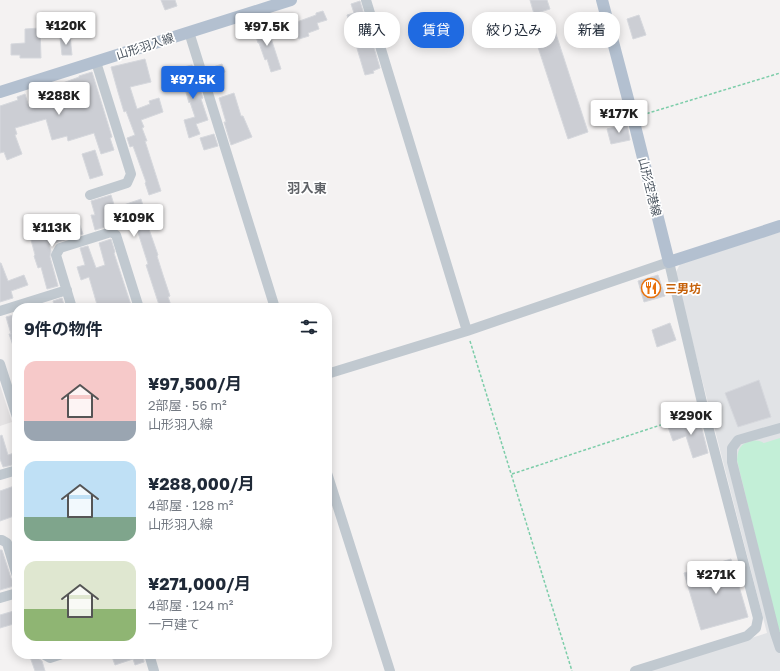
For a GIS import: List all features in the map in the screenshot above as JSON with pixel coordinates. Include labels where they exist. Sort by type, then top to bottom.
[{"type":"main road","name":"山形羽入線","points":[[0,92],[189,32],[274,2],[291,0]]},
{"type":"main road","name":"山形空港線","points":[[602,0],[669,262]]},
{"type":"main road","points":[[669,262],[780,226]]},
{"type":"street","points":[[366,0],[467,331]]},
{"type":"street","points":[[189,32],[273,303]]},
{"type":"street","points":[[90,195],[127,183],[131,174],[96,62]]},
{"type":"street","points":[[71,303],[56,255],[60,248],[111,232],[116,235],[137,303]]},
{"type":"street","points":[[332,372],[467,331],[669,262],[704,411],[758,618],[756,628],[747,636],[635,671]]},
{"type":"street","points":[[26,303],[67,290]]},
{"type":"street","points":[[0,311],[12,307]]},
{"type":"street","points":[[0,364],[12,401]]},
{"type":"street","points":[[780,428],[738,440],[732,448],[732,462],[780,648]]},
{"type":"street","points":[[0,475],[12,471]]},
{"type":"street","points":[[332,489],[390,671]]},
{"type":"street","points":[[0,540],[7,543],[12,560]]},
{"type":"street","points":[[0,598],[12,594]]},
{"type":"street","points":[[150,659],[154,671]]},
{"type":"path","points":[[633,118],[780,74]]},
{"type":"path","points":[[467,331],[572,671]]},
{"type":"path","points":[[511,474],[704,411]]},
{"type":"shaded area","points":[[780,232],[780,671],[647,671],[767,633],[675,274],[680,264]]},
{"type":"shaded area","points":[[0,385],[12,422],[0,426]]},
{"type":"green space","points":[[780,438],[780,638],[737,460],[740,449],[745,443],[758,441],[764,443]]},
{"type":"building","points":[[161,0],[175,0],[177,6],[165,10]]},
{"type":"building","points":[[530,0],[547,0],[550,9],[540,12],[533,12]]},
{"type":"building","points":[[360,1],[363,12],[354,12],[351,4]]},
{"type":"building","points":[[323,11],[327,20],[317,23],[319,29],[308,33],[309,36],[299,39],[294,23]]},
{"type":"building","points":[[639,15],[646,35],[633,39],[627,19]]},
{"type":"building","points":[[266,23],[281,69],[271,72],[267,59],[265,60],[258,43],[253,27]]},
{"type":"building","points":[[40,28],[41,58],[20,58],[20,55],[11,55],[11,44],[25,43],[25,29]]},
{"type":"building","points":[[556,34],[588,132],[568,139],[538,48],[556,48]]},
{"type":"building","points":[[70,36],[72,55],[62,55],[60,37]]},
{"type":"building","points":[[357,48],[374,48],[380,68],[373,71],[374,73],[365,75]]},
{"type":"building","points":[[145,59],[151,82],[130,87],[137,109],[150,104],[149,101],[159,98],[163,112],[141,120],[144,127],[142,128],[147,141],[145,141],[161,191],[149,195],[133,146],[130,147],[127,138],[135,135],[126,111],[124,112],[111,67]]},
{"type":"building","points":[[222,64],[225,72],[216,75],[213,67]]},
{"type":"building","points":[[192,65],[203,98],[201,99],[208,120],[196,124],[200,134],[189,138],[184,120],[195,117],[190,102],[189,103],[179,68]]},
{"type":"building","points":[[92,72],[112,137],[110,138],[114,150],[101,154],[94,133],[68,141],[67,136],[52,140],[46,119],[15,128],[17,134],[15,135],[22,154],[7,160],[4,152],[0,153],[0,106],[18,100],[17,97],[25,94],[28,104],[63,95],[60,84]]},
{"type":"building","points":[[234,93],[241,116],[243,116],[252,137],[231,145],[219,98]]},
{"type":"building","points":[[627,124],[630,140],[611,144],[607,129]]},
{"type":"building","points":[[214,134],[218,146],[204,150],[200,138]]},
{"type":"building","points":[[95,150],[103,175],[90,179],[82,154]]},
{"type":"building","points":[[111,195],[115,208],[141,199],[145,212],[143,212],[170,296],[168,297],[170,303],[158,303],[134,220],[95,230],[91,215],[95,215],[91,201]]},
{"type":"building","points":[[78,220],[83,234],[49,245],[51,251],[50,257],[58,286],[47,289],[41,267],[38,268],[34,256],[30,236]]},
{"type":"building","points":[[111,239],[130,303],[97,303],[89,277],[81,280],[77,267],[85,265],[80,248],[88,246],[96,268],[105,265],[99,243]]},
{"type":"building","points":[[0,263],[8,281],[24,275],[28,285],[11,291],[13,298],[0,302]]},
{"type":"building","points":[[658,275],[665,296],[644,302],[638,281]]},
{"type":"building","points":[[62,298],[64,303],[54,303],[53,301]]},
{"type":"building","points":[[12,315],[12,343],[9,334],[11,334],[6,317]]},
{"type":"building","points":[[670,323],[676,340],[657,347],[652,330]]},
{"type":"building","points":[[759,380],[771,417],[738,427],[725,393]]},
{"type":"building","points":[[699,417],[708,453],[693,458],[686,436],[673,441],[668,427]]},
{"type":"building","points":[[2,435],[8,455],[12,454],[12,465],[3,467],[0,459],[0,436]]},
{"type":"building","points":[[12,487],[12,517],[0,521],[0,491]]},
{"type":"building","points":[[0,550],[2,550],[12,580],[12,586],[0,590]]},
{"type":"building","points":[[731,559],[748,617],[701,630],[684,573]]},
{"type":"building","points":[[12,611],[12,624],[0,628],[0,615]]},
{"type":"building","points":[[31,659],[39,659],[42,661],[45,671],[35,671]]},
{"type":"building","points":[[113,659],[133,659],[115,665]]},
{"type":"building","points":[[133,659],[144,659],[144,662],[135,665]]},
{"type":"place","name":"三男坊","points":[[651,288]]},
{"type":"district","name":"羽入東","points":[[307,188]]}]
